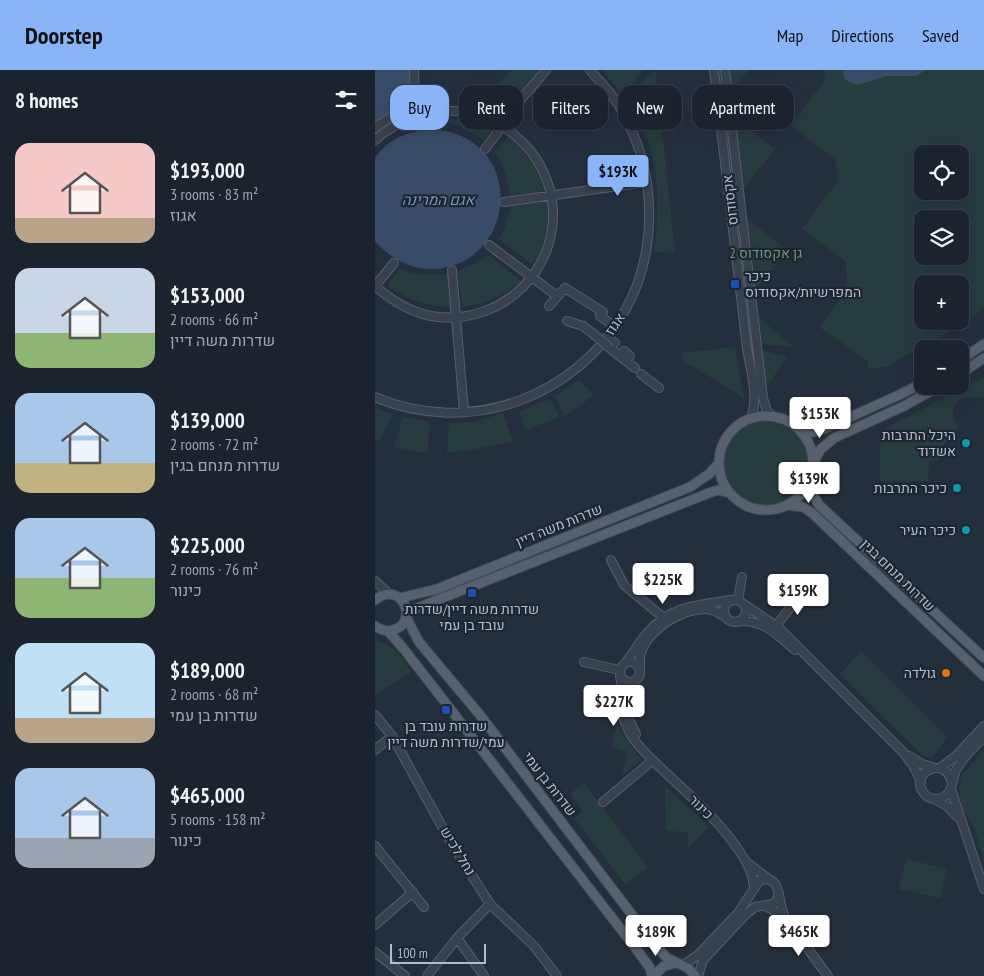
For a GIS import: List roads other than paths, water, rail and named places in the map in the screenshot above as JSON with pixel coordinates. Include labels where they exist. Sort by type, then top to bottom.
[{"type":"main road","points":[[969,354],[984,344]]},
{"type":"main road","points":[[969,368],[984,358]]},
{"type":"main road","points":[[799,429],[813,432],[899,396],[914,387]]},
{"type":"main road","points":[[814,461],[821,449],[835,438],[924,395]]},
{"type":"main road","points":[[772,416],[782,418],[799,429],[807,438],[812,449],[813,472],[810,483],[801,495],[788,505],[770,510],[752,508],[736,499],[730,493],[722,479],[719,463],[720,453],[728,436],[742,423],[751,419],[772,416]]},
{"type":"main road","name":"שדרות משה דיין","points":[[400,598],[437,589],[691,487],[705,478],[719,463]]},
{"type":"main road","name":"שדרות מנחם בגין","points":[[810,483],[810,490],[819,505],[984,658]]},
{"type":"main road","name":"שדרות משה דיין","points":[[379,629],[400,627],[407,616],[417,608],[709,493],[718,490],[730,493]]},
{"type":"main road","name":"שדרות מנחם בגין","points":[[788,505],[803,507],[812,513],[984,676]]},
{"type":"main road","points":[[375,600],[379,596],[389,594],[400,598],[405,606],[407,616]]},
{"type":"main road","name":"שדרות בן עמי","points":[[407,616],[408,623],[419,642],[480,715],[565,824],[655,946],[667,958],[688,968],[696,976]]},
{"type":"main road","points":[[379,629],[403,648],[637,950],[650,968],[653,976],[664,966],[679,964]]},
{"type":"street","points":[[375,128],[392,116],[410,109],[415,104],[414,70]]},
{"type":"street","points":[[523,96],[545,70]]},
{"type":"street","name":"אקסודוס","points":[[714,70],[747,348],[754,390],[755,408],[751,419]]},
{"type":"street","name":"אקסודוס","points":[[725,70],[763,398],[767,410],[772,416]]},
{"type":"street","name":"אגוז","points":[[375,397],[413,409],[441,412],[465,412],[508,405],[547,389],[574,370],[615,327],[634,292],[645,254],[649,224],[647,182],[629,125],[610,92],[590,71]]},
{"type":"street","points":[[375,140],[386,130],[409,120],[446,111],[459,112]]},
{"type":"street","points":[[485,149],[500,130]]},
{"type":"street","points":[[393,263],[375,286],[392,299],[417,312],[430,315],[470,316],[495,307],[512,297],[531,277],[543,260],[551,238],[553,213],[551,196],[543,171],[533,154],[508,130]]},
{"type":"street","points":[[504,202],[647,182]]},
{"type":"street","points":[[489,245],[531,277],[560,294],[579,301],[601,315]]},
{"type":"street","points":[[452,270],[465,412]]},
{"type":"street","points":[[549,306],[565,288],[603,312],[599,316],[615,327]]},
{"type":"street","points":[[567,320],[583,326],[613,346]]},
{"type":"street","points":[[607,337],[626,361],[659,388]]},
{"type":"street","points":[[624,351],[630,356],[626,361]]},
{"type":"street","points":[[611,560],[624,585],[663,618]]},
{"type":"street","points":[[737,601],[741,577]]},
{"type":"street","points":[[375,581],[389,594]]},
{"type":"street","points":[[777,626],[802,592]]},
{"type":"street","points":[[727,618],[724,614],[725,607],[737,601]]},
{"type":"street","points":[[737,601],[745,607],[745,614],[738,621]]},
{"type":"street","points":[[621,670],[644,636],[663,618],[692,606],[737,601],[777,626],[903,752],[915,767],[921,782],[921,790],[929,798],[944,797],[961,762],[984,737]]},
{"type":"street","points":[[621,670],[627,682],[634,682],[639,677],[641,655],[646,642],[659,628],[674,618],[705,609],[714,611],[731,621],[752,621],[765,625],[824,674]]},
{"type":"street","points":[[584,662],[621,670],[633,662],[640,670]]},
{"type":"street","name":"כינור","points":[[621,670],[621,712],[636,742],[725,831],[745,859],[751,873],[753,890]]},
{"type":"street","name":"כינור","points":[[634,682],[627,698],[628,716],[635,733],[652,759]]},
{"type":"street","name":"נחל לכיש","points":[[375,715],[392,736],[450,841],[490,904],[534,946],[557,976]]},
{"type":"street","points":[[921,782],[926,771],[938,768],[956,756],[984,726]]},
{"type":"street","points":[[375,750],[392,736]]},
{"type":"street","points":[[903,752],[922,764],[938,768],[949,774],[953,798],[984,890]]},
{"type":"street","points":[[603,802],[652,759]]},
{"type":"street","points":[[935,799],[953,811],[965,832]]},
{"type":"street","points":[[375,846],[424,907]]},
{"type":"street","name":"כינור","points":[[745,859],[771,881]]},
{"type":"street","points":[[679,964],[693,959],[703,949],[737,913],[759,881],[771,881],[775,884],[788,924]]},
{"type":"street","points":[[753,890],[755,902],[776,912],[788,924],[828,976]]},
{"type":"street","points":[[375,924],[413,892]]},
{"type":"street","points":[[696,976],[708,953],[745,915],[755,907],[773,904],[779,897],[779,892]]},
{"type":"street","points":[[427,976],[457,938],[490,904]]},
{"type":"street","points":[[457,938],[484,976]]},
{"type":"street","points":[[375,952],[405,976]]},
{"type":"water","points":[[375,70],[411,70],[412,85],[390,85],[390,113],[375,124]]},
{"type":"water","points":[[843,70],[925,70],[917,76],[887,76],[858,85],[844,78]]},
{"type":"water","name":"אגם המרינה","points":[[436,130],[459,135],[480,149],[494,167],[500,188],[499,211],[492,232],[479,250],[460,263],[435,269],[418,268],[395,258],[375,241],[375,158],[392,141],[413,132]]},
{"type":"place","name":"כיכר המפרשיות/אקסודוס","points":[[735,284]]},
{"type":"place","name":"היכל התרבות אשדוד","points":[[966,443]]},
{"type":"place","name":"כיכר התרבות","points":[[957,488]]},
{"type":"place","name":"כיכר העיר","points":[[966,530]]},
{"type":"place","name":"שדרות משה דיין/שדרות עובד בן עמי","points":[[472,593]]},
{"type":"place","name":"גולדה","points":[[946,673]]},
{"type":"place","name":"שדרות עובד בן עמי/שדרות משה דיין","points":[[446,710]]},
{"type":"park label","name":"גן אקסודוס 2","points":[[766,253]]}]
